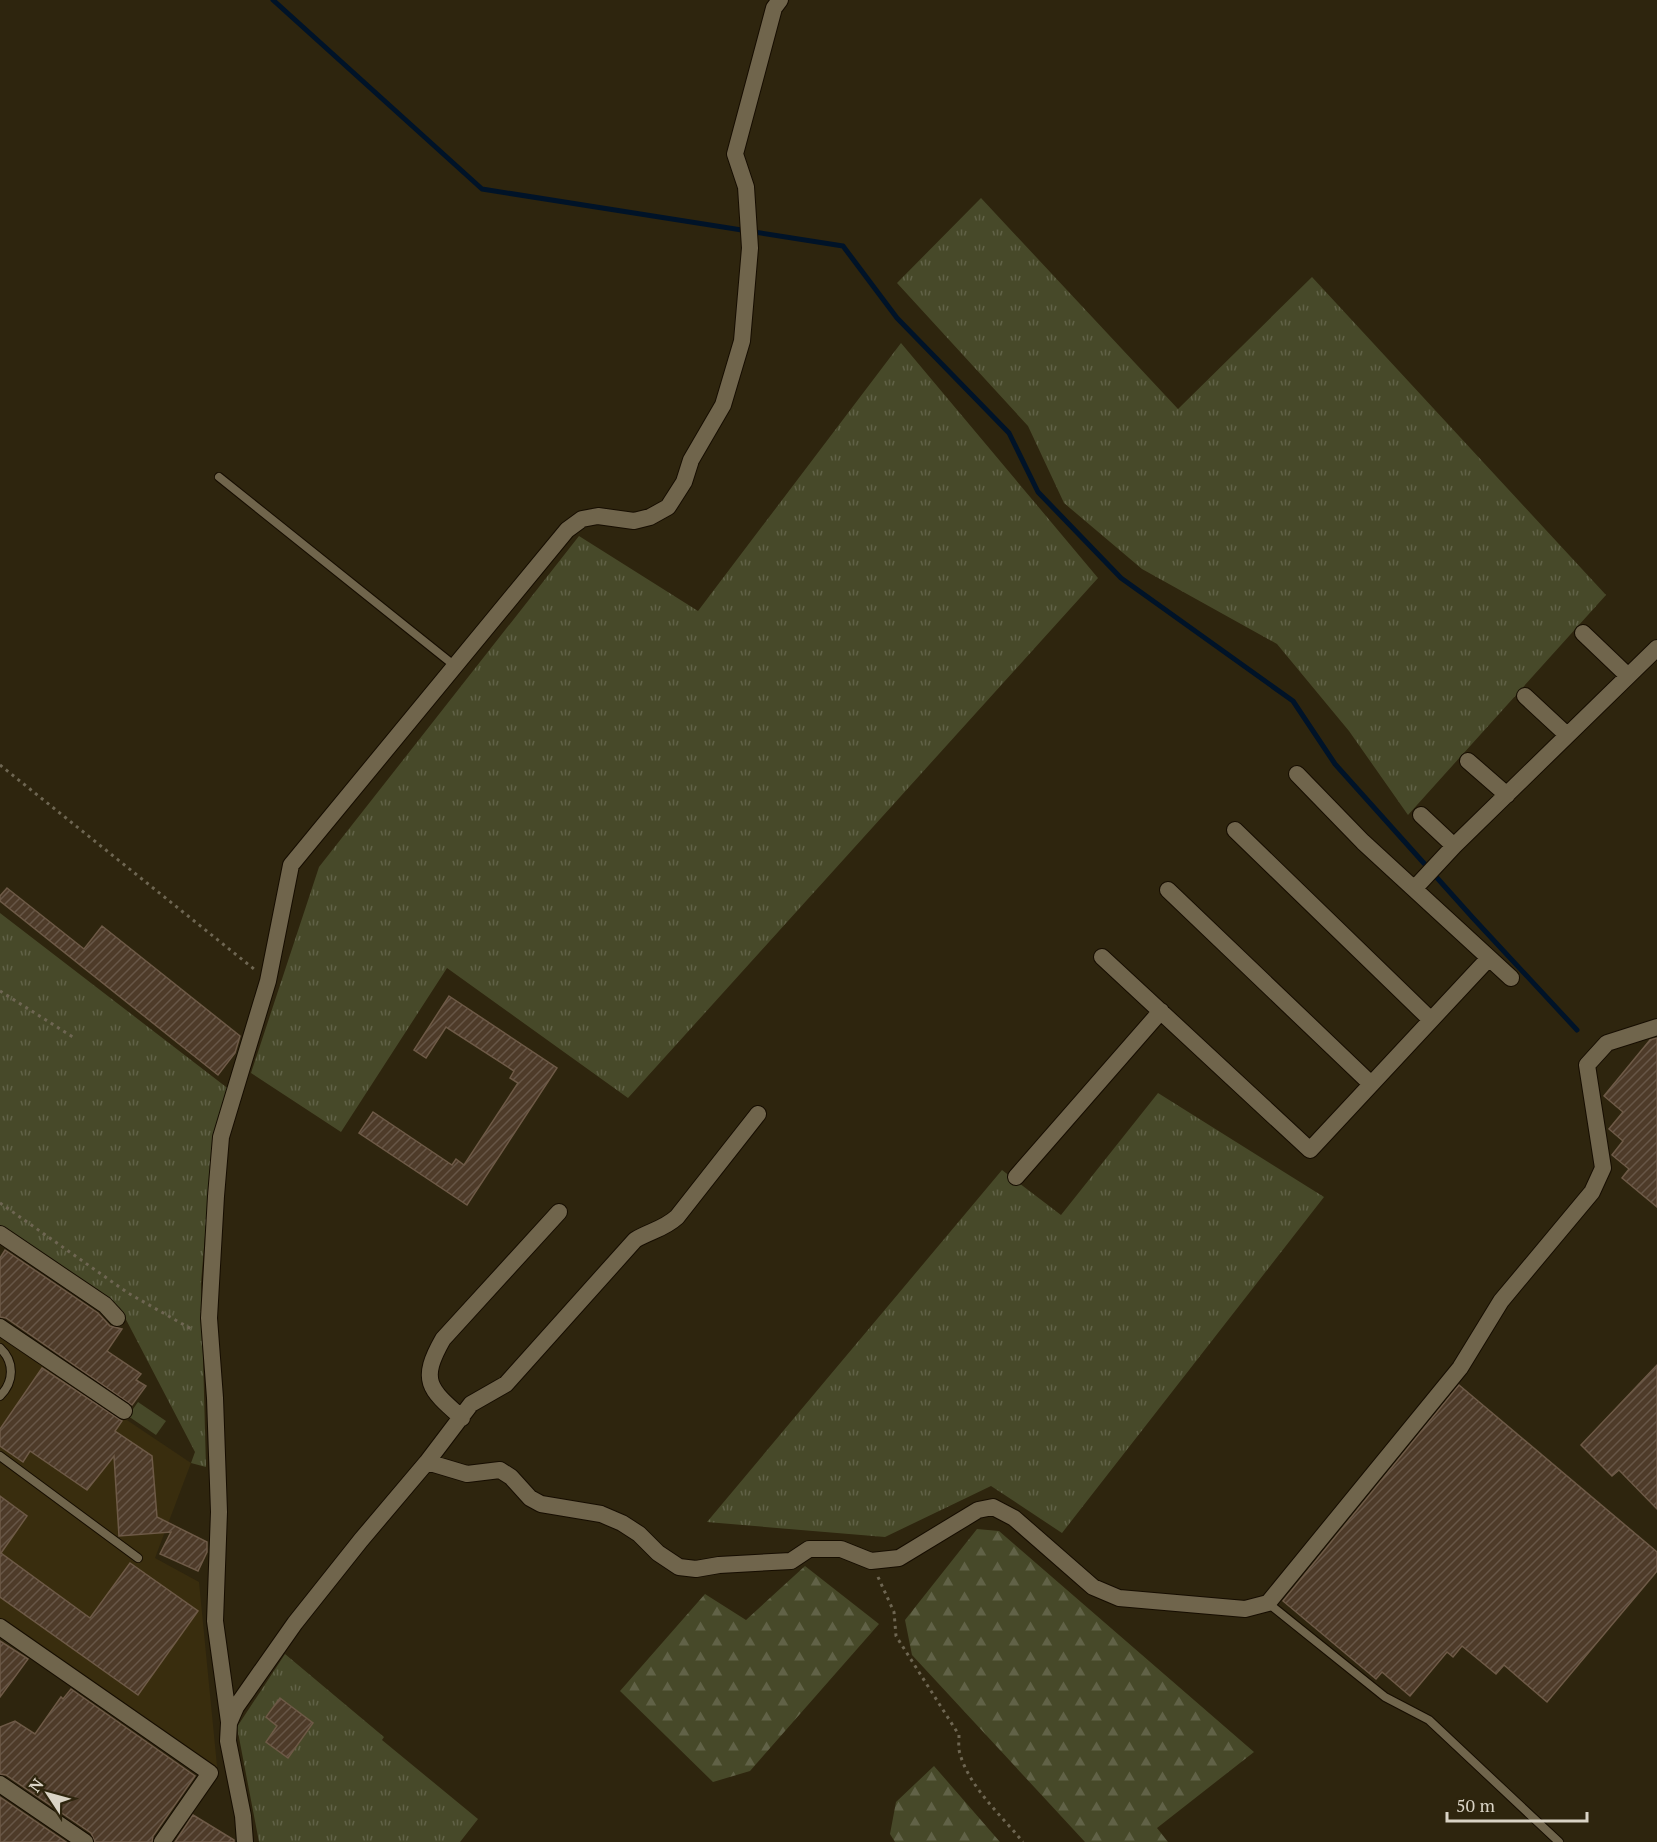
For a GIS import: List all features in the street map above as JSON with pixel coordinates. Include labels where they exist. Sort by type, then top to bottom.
[{"type":"street","points":[[244,1842],[243,1816],[228,1741],[229,1723],[215,1621],[219,1512],[215,1398],[209,1318],[221,1137],[268,981],[291,865],[567,530],[582,519],[598,516],[634,521],[650,517],[668,507],[684,482],[691,460],[723,405],[742,341],[750,248],[746,187],[735,154],[774,8],[780,0]]},
{"type":"street","points":[[1583,633],[1628,676]]},
{"type":"street","points":[[1414,889],[1454,846],[1657,648]]},
{"type":"street","points":[[1525,696],[1567,735]]},
{"type":"street","points":[[1468,761],[1507,795]]},
{"type":"street","points":[[1297,774],[1363,842],[1511,978]]},
{"type":"street","points":[[1421,815],[1454,846]]},
{"type":"street","points":[[1235,830],[1431,1020]]},
{"type":"street","points":[[1168,890],[1371,1084]]},
{"type":"street","points":[[1102,957],[1310,1150],[1489,958]]},
{"type":"street","points":[[1016,1177],[1161,1011]]},
{"type":"street","points":[[427,1462],[467,1474],[500,1470],[511,1477],[530,1498],[541,1504],[601,1514],[622,1523],[679,1567],[696,1569],[719,1565],[791,1561],[809,1549],[841,1549],[871,1561],[899,1558],[978,1510],[993,1507],[1014,1518],[1093,1587],[1119,1598],[1245,1609],[1268,1604],[1460,1368],[1501,1300],[1592,1192],[1603,1168],[1587,1065],[1607,1043],[1657,1027]]},
{"type":"street","points":[[229,1723],[237,1707],[295,1623],[427,1462],[471,1404],[506,1384],[635,1240],[666,1227],[677,1217],[758,1114]]},
{"type":"street","points":[[462,1418],[435,1394],[429,1380],[432,1358],[443,1339],[559,1212]]},
{"type":"street","points":[[0,1234],[105,1305],[117,1318]]},
{"type":"street","points":[[0,1327],[124,1411]]},
{"type":"street","points":[[0,1627],[210,1773],[162,1842]]},
{"type":"street","points":[[0,1784],[85,1842]]},
{"type":"lane","points":[[219,477],[456,666]]},
{"type":"lane","points":[[0,1348],[9,1361],[11,1370],[10,1380],[0,1396]]},
{"type":"lane","points":[[0,1456],[138,1558]]},
{"type":"lane","points":[[1268,1604],[1385,1697],[1429,1720],[1559,1842]]},
{"type":"path","points":[[0,765],[268,981]]},
{"type":"path","points":[[0,991],[76,1039]]},
{"type":"path","points":[[0,1203],[128,1293],[211,1340]]},
{"type":"path","points":[[871,1561],[894,1612],[896,1636],[959,1735],[959,1752],[969,1774],[982,1794],[1023,1842]]},
{"type":"shaded area","points":[[0,1335],[191,1463],[155,1558],[199,1582],[218,1776],[0,1620]]},
{"type":"green space","points":[[981,198],[1178,409],[1312,277],[1606,595],[1408,815],[1349,731],[1277,644],[1142,569],[1064,503],[1028,426],[897,283]]},
{"type":"green space","points":[[901,343],[1098,578],[628,1098],[447,968],[341,1132],[251,1073],[319,867],[579,536],[698,611]]},
{"type":"green space","points":[[0,913],[230,1090],[212,1152],[201,1283],[206,1467],[191,1463],[195,1452],[120,1308],[0,1228]]},
{"type":"green space","points":[[1158,1093],[1324,1197],[1062,1533],[991,1486],[885,1537],[707,1522],[1002,1170],[1061,1215]]},
{"type":"green space","points":[[138,1402],[166,1421],[156,1435],[128,1416]]},
{"type":"green space","points":[[977,1529],[999,1531],[1254,1752],[1157,1828],[1168,1842],[1085,1842],[912,1655],[905,1620]]},
{"type":"green space","points":[[805,1566],[879,1624],[750,1771],[713,1782],[620,1691],[705,1594],[746,1620]]},
{"type":"green space","points":[[285,1654],[384,1737],[382,1740],[478,1819],[460,1842],[259,1842],[237,1727]]},
{"type":"green space","points":[[934,1766],[1000,1842],[895,1842],[890,1834],[896,1802]]},
{"type":"building","points":[[7,888],[84,949],[102,926],[240,1036],[235,1053],[218,1075],[0,901],[0,896]]},
{"type":"building","points":[[449,996],[557,1068],[467,1205],[359,1133],[373,1112],[452,1165],[456,1159],[464,1165],[518,1083],[510,1078],[514,1071],[446,1027],[426,1058],[414,1050]]},
{"type":"building","points":[[1657,1038],[1657,1207],[1622,1178],[1629,1169],[1612,1155],[1623,1141],[1609,1129],[1623,1112],[1604,1096],[1650,1040]]},
{"type":"building","points":[[5,1250],[98,1313],[110,1326],[122,1329],[107,1351],[141,1374],[136,1380],[146,1386],[132,1405],[6,1318],[0,1317],[0,1258]]},
{"type":"building","points":[[1657,1365],[1657,1509],[1619,1470],[1612,1476],[1581,1445]]},
{"type":"building","points":[[42,1368],[122,1421],[115,1431],[152,1456],[157,1517],[207,1542],[207,1552],[198,1571],[160,1554],[171,1532],[119,1536],[114,1456],[87,1490],[30,1451],[23,1462],[0,1446],[0,1429]]},
{"type":"building","points":[[1459,1385],[1657,1552],[1657,1571],[1547,1702],[1504,1665],[1496,1674],[1462,1646],[1453,1657],[1447,1652],[1410,1696],[1382,1672],[1376,1679],[1283,1601]]},
{"type":"building","points":[[0,1496],[27,1516],[1,1553],[90,1618],[130,1563],[198,1611],[138,1695],[0,1597]]},
{"type":"building","points":[[0,1641],[28,1659],[0,1697]]},
{"type":"building","points":[[71,1689],[195,1776],[153,1836],[152,1842],[95,1842],[91,1833],[6,1775],[0,1774],[0,1727],[15,1721],[35,1734],[61,1697],[63,1699]]},
{"type":"building","points":[[280,1698],[313,1723],[288,1758],[266,1742],[277,1726],[266,1717]]},
{"type":"building","points":[[0,1797],[66,1842],[0,1842]]},
{"type":"building","points":[[193,1815],[234,1840],[234,1842],[175,1842]]},
{"type":"waterway","points":[[273,0],[482,189],[843,246],[897,318],[1009,433],[1038,492],[1121,578],[1293,701],[1335,764],[1577,1030]]}]
